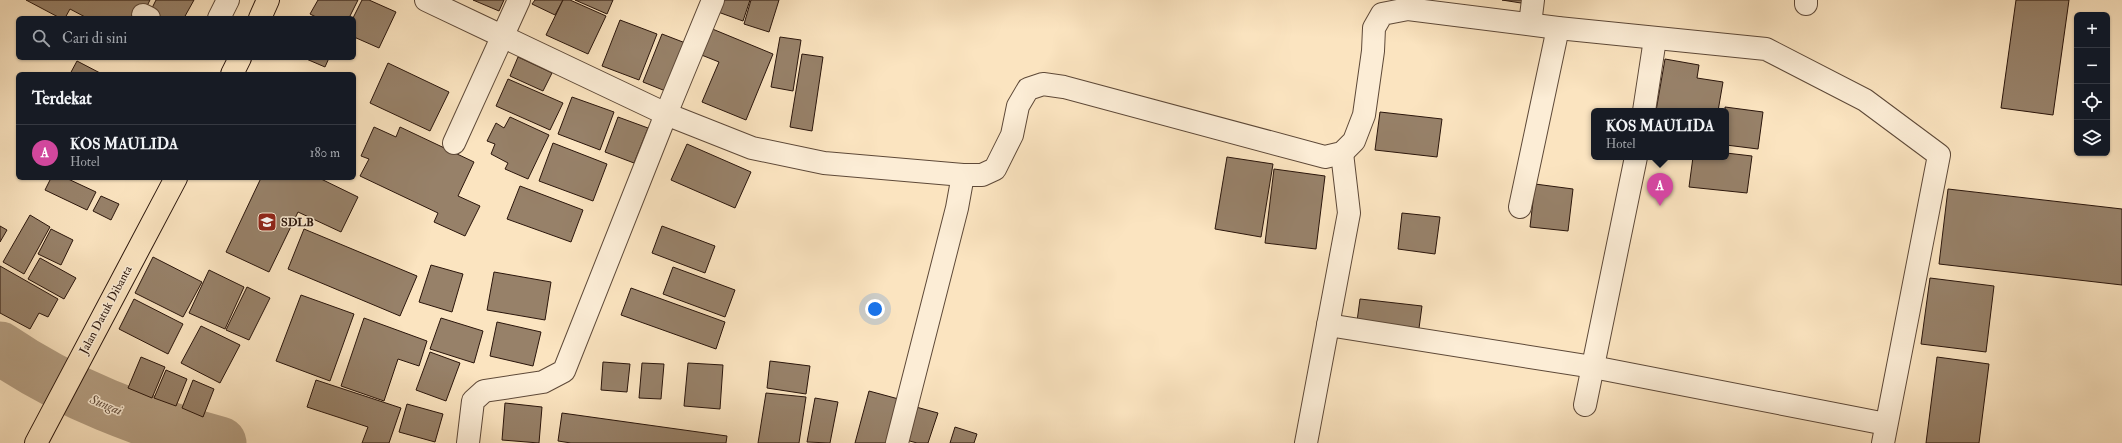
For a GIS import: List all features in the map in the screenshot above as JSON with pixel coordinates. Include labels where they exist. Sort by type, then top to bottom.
[{"type":"main road","points":[[261,16],[268,0]]},
{"type":"main road","name":"Jalan Datuk Dibanta","points":[[36,443],[61,397],[91,336],[175,180]]},
{"type":"street","points":[[219,16],[228,0]]},
{"type":"street","points":[[426,0],[666,114],[752,148],[824,163],[963,175],[982,174],[995,170],[1012,135],[1018,106],[1028,89],[1043,84],[1064,87],[1325,157],[1342,153],[1354,141],[1364,115],[1373,51],[1374,28],[1382,14],[1408,9],[1655,39],[1766,49],[1865,100],[1939,154],[1885,434],[1593,367],[1328,325]]},
{"type":"street","points":[[454,143],[519,0]]},
{"type":"street","points":[[468,443],[472,401],[484,391],[543,382],[564,371],[713,0]]},
{"type":"street","points":[[1530,24],[1533,0]]},
{"type":"street","points":[[1520,207],[1558,28]]},
{"type":"street","points":[[1644,108],[1655,39]]},
{"type":"street","points":[[1306,443],[1350,213],[1342,153]]},
{"type":"street","points":[[1585,405],[1635,160]]},
{"type":"street","points":[[897,443],[957,208],[963,175]]},
{"type":"building","points":[[26,0],[150,0],[142,16],[83,16],[70,9],[66,16],[56,16]]},
{"type":"building","points":[[156,0],[194,0],[185,16],[153,16],[149,14]]},
{"type":"building","points":[[318,0],[358,0],[350,16],[314,16],[310,14]]},
{"type":"building","points":[[362,0],[369,0],[396,12],[379,48],[356,38],[356,16],[354,16]]},
{"type":"building","points":[[473,0],[504,0],[499,11]]},
{"type":"building","points":[[535,0],[563,0],[555,15],[532,4]]},
{"type":"building","points":[[563,0],[570,0],[606,16],[588,54],[546,35]]},
{"type":"building","points":[[575,0],[613,0],[607,14]]},
{"type":"building","points":[[723,0],[750,0],[743,21],[718,12]]},
{"type":"building","points":[[751,0],[779,0],[769,32],[744,24]]},
{"type":"building","points":[[1502,0],[1522,0],[1521,3]]},
{"type":"building","points":[[2016,0],[2069,0],[2053,115],[2001,108]]},
{"type":"building","points":[[620,20],[657,34],[639,80],[602,66]]},
{"type":"building","points":[[710,28],[773,54],[746,120],[702,102],[719,62],[699,54]]},
{"type":"building","points":[[662,34],[688,44],[668,92],[643,82]]},
{"type":"building","points":[[780,37],[801,40],[793,91],[771,87]]},
{"type":"building","points":[[802,54],[823,57],[812,131],[790,127]]},
{"type":"building","points":[[518,57],[552,73],[543,91],[510,76]]},
{"type":"building","points":[[1665,59],[1699,65],[1697,78],[1723,82],[1719,108],[1657,108]]},
{"type":"building","points":[[309,60],[328,60],[325,67]]},
{"type":"building","points":[[77,61],[98,72],[71,72]]},
{"type":"building","points":[[388,63],[449,92],[430,131],[370,103]]},
{"type":"building","points":[[508,79],[563,103],[550,130],[496,106]]},
{"type":"building","points":[[572,97],[614,112],[600,150],[558,134]]},
{"type":"building","points":[[1725,107],[1763,112],[1758,149],[1729,145],[1729,108]]},
{"type":"building","points":[[1380,112],[1442,119],[1437,157],[1375,150]]},
{"type":"building","points":[[510,117],[549,135],[528,179],[505,169],[508,163],[491,154],[495,144],[487,141],[496,123],[504,128]]},
{"type":"building","points":[[618,117],[648,128],[634,163],[605,152]]},
{"type":"building","points":[[374,127],[396,137],[400,127],[474,162],[458,196],[480,206],[465,236],[434,222],[438,213],[360,176],[369,159],[361,156]]},
{"type":"building","points":[[553,143],[607,164],[593,201],[539,181]]},
{"type":"building","points":[[687,144],[751,172],[735,208],[671,180]]},
{"type":"building","points":[[1729,153],[1752,156],[1747,193],[1689,187],[1693,160],[1729,160]]},
{"type":"building","points":[[1227,157],[1273,164],[1261,237],[1215,229]]},
{"type":"building","points":[[1274,169],[1325,176],[1316,249],[1265,243]]},
{"type":"building","points":[[50,180],[70,180],[96,192],[87,210],[45,190]]},
{"type":"building","name":"SDLB","points":[[260,180],[323,180],[358,197],[341,232],[298,212],[269,272],[226,252]]},
{"type":"building","points":[[1535,184],[1573,189],[1568,231],[1530,227]]},
{"type":"building","points":[[520,186],[583,210],[571,242],[507,219]]},
{"type":"building","points":[[1948,189],[2122,209],[2122,285],[1939,264]]},
{"type":"building","points":[[101,196],[119,204],[111,220],[93,211]]},
{"type":"building","points":[[1402,213],[1440,217],[1435,254],[1398,249]]},
{"type":"building","points":[[30,215],[50,227],[24,274],[3,262]]},
{"type":"building","points":[[0,226],[7,230],[0,242]]},
{"type":"building","points":[[662,226],[715,246],[705,273],[652,253]]},
{"type":"building","points":[[51,229],[73,240],[61,265],[38,254]]},
{"type":"building","points":[[304,229],[417,276],[400,316],[288,269]]},
{"type":"building","points":[[153,257],[202,282],[183,317],[135,293]]},
{"type":"building","points":[[40,258],[76,278],[64,299],[28,279]]},
{"type":"building","points":[[431,265],[463,274],[452,312],[419,302]]},
{"type":"building","points":[[0,266],[58,299],[48,317],[39,313],[30,329],[0,313]]},
{"type":"building","points":[[673,267],[735,290],[725,317],[663,294]]},
{"type":"building","points":[[209,270],[244,287],[225,329],[189,313]]},
{"type":"building","points":[[494,272],[551,282],[545,320],[487,310]]},
{"type":"building","points":[[1930,278],[1994,286],[1986,352],[1921,344]]},
{"type":"building","points":[[247,287],[270,298],[249,340],[226,330]]},
{"type":"building","points":[[631,288],[725,322],[716,349],[621,315]]},
{"type":"building","points":[[301,295],[354,314],[330,381],[276,361]]},
{"type":"building","points":[[134,299],[183,324],[168,354],[119,329]]},
{"type":"building","points":[[1360,299],[1422,306],[1417,343],[1355,336]]},
{"type":"building","points":[[364,318],[427,341],[419,366],[398,359],[384,401],[341,386]]},
{"type":"building","points":[[441,318],[483,331],[474,363],[430,349]]},
{"type":"building","points":[[497,322],[541,332],[533,366],[490,356]]},
{"type":"building","points":[[201,326],[240,345],[220,383],[181,363]]},
{"type":"building","points":[[430,352],[460,363],[446,401],[416,390]]},
{"type":"building","points":[[141,357],[165,367],[152,398],[128,388]]},
{"type":"building","points":[[1937,357],[1989,364],[1979,443],[1926,443]]},
{"type":"building","points":[[770,361],[810,366],[806,394],[767,388]]},
{"type":"building","points":[[603,362],[630,364],[627,392],[601,390]]},
{"type":"building","points":[[642,363],[664,364],[661,399],[639,398]]},
{"type":"building","points":[[688,363],[723,365],[720,409],[684,406]]},
{"type":"building","points":[[166,370],[187,379],[176,406],[154,398]]},
{"type":"building","points":[[193,380],[214,389],[203,417],[182,408]]},
{"type":"building","points":[[316,380],[401,408],[389,443],[362,443],[368,427],[307,407]]},
{"type":"building","points":[[869,391],[906,401],[894,443],[855,443]]},
{"type":"building","points":[[766,393],[806,397],[799,443],[758,443]]},
{"type":"building","points":[[815,398],[838,402],[830,443],[807,442]]},
{"type":"building","points":[[505,403],[542,407],[539,443],[502,440]]},
{"type":"building","points":[[407,404],[443,414],[435,442],[399,432]]},
{"type":"building","points":[[916,407],[938,413],[928,443],[917,443],[906,440]]},
{"type":"building","points":[[562,413],[727,436],[726,443],[571,443],[558,441]]},
{"type":"building","points":[[955,427],[977,434],[974,443],[950,443]]},
{"type":"waterway","name":"Sungai","points":[[0,348],[25,364],[78,393],[162,426],[220,443]]},
{"type":"place","name":"KOS MAULIDA","points":[[1660,206]]},
{"type":"place","name":"SDLB","points":[[267,222]]}]
